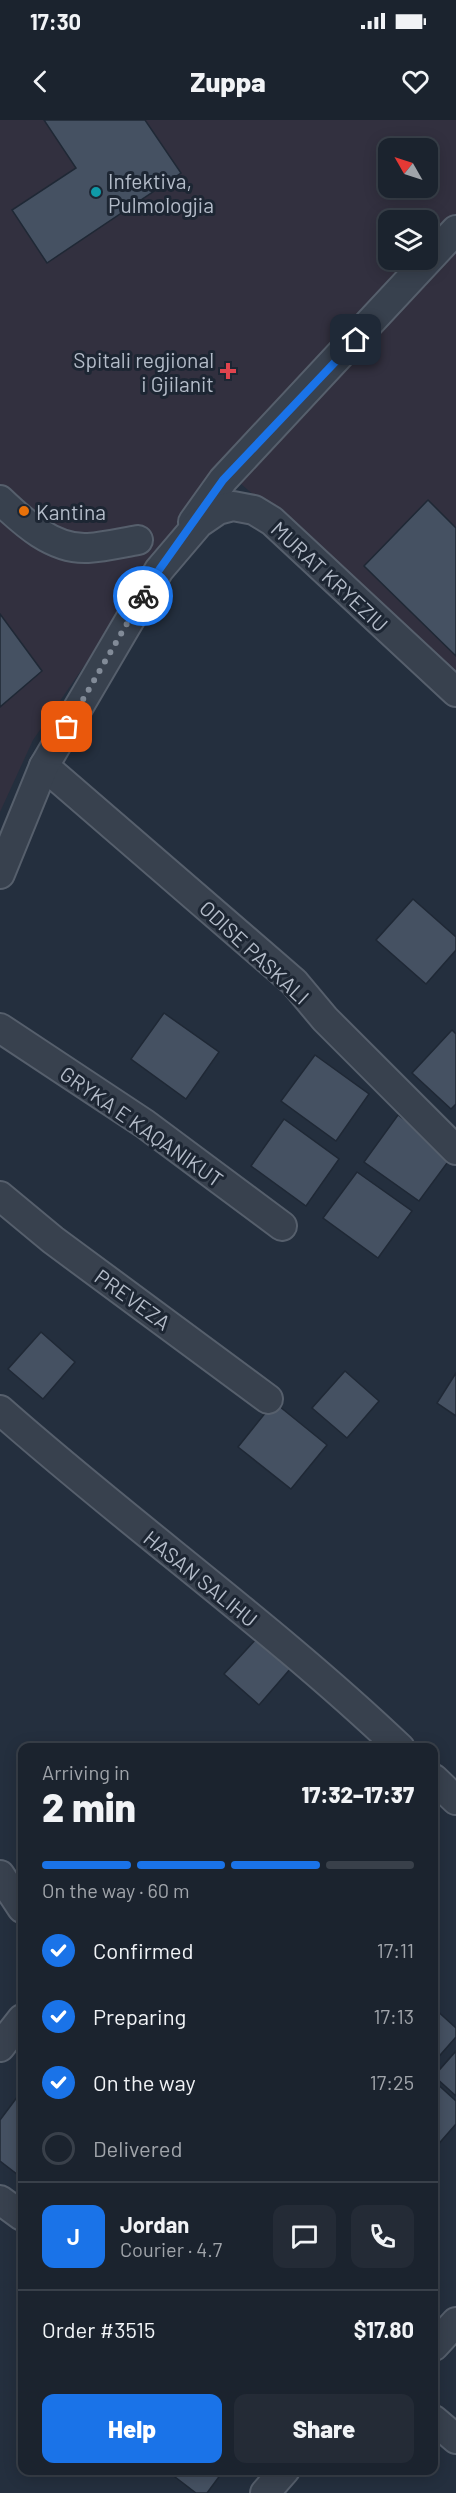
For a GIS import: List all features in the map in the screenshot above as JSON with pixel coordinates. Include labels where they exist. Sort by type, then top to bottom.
[{"type":"street","points":[[159,570],[223,480],[456,230]]},
{"type":"street","points":[[0,500],[32,529],[58,541],[85,548],[138,540]]},
{"type":"street","name":"MURAT KRYEZIU","points":[[0,874],[44,766],[159,570],[199,523],[218,510],[233,506],[254,510],[272,521],[456,692]]},
{"type":"street","name":"ODISE PASKALI","points":[[44,766],[294,982],[325,1019],[456,1150]]},
{"type":"street","name":"GRYKA E KAQANIKUT","points":[[0,1028],[145,1124],[282,1226]]},
{"type":"street","name":"PREVEZA","points":[[0,1196],[53,1240],[268,1399]]},
{"type":"street","name":"HASAN SALIHU","points":[[0,1410],[64,1467],[346,1696],[395,1743]]},
{"type":"street","points":[[438,1783],[456,1800]]},
{"type":"street","points":[[0,1875],[18,1902]]},
{"type":"street","points":[[0,2048],[18,2024]]},
{"type":"street","points":[[0,2200],[18,2213]]},
{"type":"street","points":[[438,2342],[456,2322]]},
{"type":"street","points":[[438,2423],[456,2439]]},
{"type":"street","points":[[265,2493],[281,2475]]},
{"type":"shaded area","name":"Spitali regjional i Gjilanit","points":[[0,120],[456,120],[456,673],[240,483],[102,640],[33,740],[0,812]]},
{"type":"building","name":"Infektiva, Pulmologjia","points":[[44,120],[145,120],[181,173],[47,263],[12,210],[76,168]]},
{"type":"building","points":[[428,500],[456,528],[456,656],[364,566]]},
{"type":"building","points":[[0,614],[42,671],[0,707]]},
{"type":"building","points":[[413,899],[456,937],[456,950],[426,984],[376,940]]},
{"type":"building","points":[[164,1013],[219,1052],[186,1099],[131,1059]]},
{"type":"building","points":[[452,1030],[456,1034],[456,1104],[451,1109],[412,1073]]},
{"type":"building","points":[[315,1055],[369,1094],[336,1141],[281,1101]]},
{"type":"building","points":[[398,1115],[453,1155],[419,1201],[364,1162]]},
{"type":"building","points":[[284,1119],[339,1159],[306,1206],[251,1166]]},
{"type":"building","points":[[357,1172],[412,1211],[378,1258],[323,1218]]},
{"type":"building","points":[[41,1332],[75,1362],[43,1399],[8,1369]]},
{"type":"building","points":[[345,1371],[379,1401],[347,1438],[312,1408]]},
{"type":"building","points":[[456,1373],[456,1416],[437,1403]]},
{"type":"building","points":[[274,1402],[327,1445],[291,1489],[238,1447]]},
{"type":"building","points":[[257,1638],[291,1668],[259,1705],[224,1674]]},
{"type":"building","points":[[438,2012],[456,2028],[456,2037],[438,2057]]},
{"type":"building","points":[[456,2051],[456,2096],[438,2080],[438,2071]]},
{"type":"building","points":[[438,2085],[456,2101],[456,2124],[438,2145]]},
{"type":"building","points":[[18,2096],[18,2175],[0,2161],[0,2120]]},
{"type":"building","points":[[173,2475],[220,2475],[207,2493],[196,2493]]},
{"type":"way so far","points":[[67,727],[143,596]]},
{"type":"place","name":"Infektiva, Pulmologjia","points":[[96,192]]},
{"type":"place","name":"Spitali regjional i Gjilanit","points":[[228,371]]},
{"type":"place","name":"Kantina","points":[[24,511]]},
{"type":"route","points":[[143,596],[223,480],[356,340]]}]
